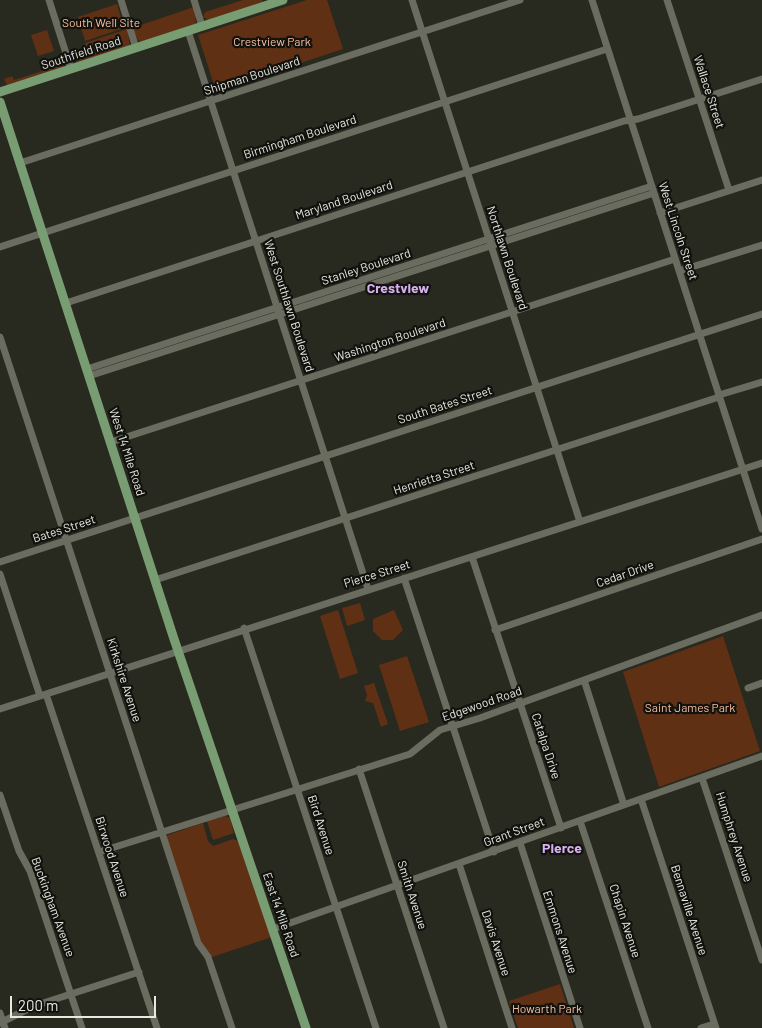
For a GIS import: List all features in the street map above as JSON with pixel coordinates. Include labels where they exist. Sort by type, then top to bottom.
[{"type":"main road","name":"Southfield Road","points":[[0,92],[188,31],[267,2],[283,0]]},
{"type":"main road","name":"West 14 Mile Road","points":[[0,102],[155,580],[232,810]]},
{"type":"main road","name":"East 14 Mile Road","points":[[232,810],[306,1028]]},
{"type":"street","points":[[49,0],[70,69]]},
{"type":"street","points":[[121,0],[136,48]]},
{"type":"street","points":[[194,0],[202,26]]},
{"type":"street","name":"Northlawn Boulevard","points":[[412,0],[580,522]]},
{"type":"street","name":"Shipman Boulevard","points":[[20,163],[520,0]]},
{"type":"street","name":"West Lincoln Street","points":[[592,0],[762,529]]},
{"type":"street","name":"Wallace Street","points":[[667,0],[729,190]]},
{"type":"street","name":"West Southlawn Boulevard","points":[[188,31],[368,589]]},
{"type":"street","name":"Birmingham Boulevard","points":[[0,247],[608,49]]},
{"type":"street","name":"Maryland Boulevard","points":[[66,303],[467,172],[762,79]]},
{"type":"street","points":[[660,213],[762,180]]},
{"type":"street","name":"Stanley Boulevard","points":[[88,372],[653,189]]},
{"type":"street","points":[[679,271],[762,245]]},
{"type":"street","name":"Washington Boulevard","points":[[111,442],[675,259]]},
{"type":"street","name":"South Bates Street","points":[[135,517],[762,314]]},
{"type":"street","name":"Kirkshire Avenue","points":[[0,337],[198,944],[209,960],[232,1028]]},
{"type":"street","name":"Henrietta Street","points":[[155,580],[762,382]]},
{"type":"street","name":"Pierce Street","points":[[0,709],[244,628],[472,557],[762,463]]},
{"type":"street","name":"Bates Street","points":[[0,562],[135,517]]},
{"type":"street","name":"Cedar Drive","points":[[496,630],[762,539]]},
{"type":"street","name":"Catalpa Drive","points":[[472,557],[561,828]]},
{"type":"street","name":"Birwood Avenue","points":[[0,574],[99,852],[157,1028]]},
{"type":"street","points":[[404,578],[494,852]]},
{"type":"street","name":"Edgewood Road","points":[[99,852],[410,754],[435,733],[452,726],[762,615]]},
{"type":"street","name":"Bird Avenue","points":[[244,628],[376,1028]]},
{"type":"street","points":[[584,680],[624,805]]},
{"type":"street","points":[[748,688],[762,683]]},
{"type":"street","name":"Grant Street","points":[[273,929],[762,756]]},
{"type":"street","name":"Smith Avenue","points":[[359,769],[444,1028]]},
{"type":"street","name":"Humphrey Avenue","points":[[702,778],[762,960]]},
{"type":"street","name":"Buckingham Avenue","points":[[0,795],[18,851],[30,871],[82,1028]]},
{"type":"street","name":"Bennaville Avenue","points":[[641,799],[715,1026]]},
{"type":"street","name":"Chapin Avenue","points":[[580,821],[648,1028]]},
{"type":"street","name":"Emmons Avenue","points":[[520,842],[580,1028]]},
{"type":"street","name":"Davis Avenue","points":[[459,864],[512,1028]]},
{"type":"street","points":[[0,1013],[2,1024],[34,1006],[139,972]]},
{"type":"street","points":[[701,1028],[715,1026]]},
{"type":"green space","points":[[243,0],[263,0],[210,21],[203,17],[205,12]]},
{"type":"green space","name":"Crestview Park","points":[[307,0],[327,0],[343,49],[216,91],[198,35]]},
{"type":"green space","name":"South Well Site","points":[[117,4],[124,28],[85,41],[78,17]]},
{"type":"green space","points":[[194,7],[196,24],[141,42],[132,28]]},
{"type":"green space","points":[[127,29],[130,46],[79,63],[72,58],[76,57],[78,60],[89,56],[85,43]]},
{"type":"green space","name":"South Well Site","points":[[47,30],[54,51],[38,56],[31,35]]},
{"type":"green space","points":[[63,60],[63,67],[60,69],[7,85],[4,79],[12,76],[14,80],[58,66],[57,62]]},
{"type":"green space","points":[[360,603],[365,620],[347,626],[342,608]]},
{"type":"green space","points":[[338,610],[358,673],[340,679],[320,616]]},
{"type":"green space","points":[[394,610],[403,630],[393,640],[382,640],[373,631],[373,619]]},
{"type":"green space","name":"Saint James Park","points":[[723,636],[760,751],[659,787],[623,672]]},
{"type":"green space","points":[[407,656],[429,722],[400,731],[379,665]]},
{"type":"green space","points":[[374,683],[388,724],[381,727],[373,703],[365,701],[367,695],[364,686]]},
{"type":"green space","points":[[225,816],[230,818],[234,833],[213,840],[207,821]]},
{"type":"green space","points":[[203,823],[208,841],[213,846],[233,839],[238,841],[272,937],[212,957],[202,946],[165,836]]},
{"type":"green space","name":"Howarth Park","points":[[560,984],[574,1028],[518,1028],[509,1001]]},
{"type":"district","name":"Crestview","points":[[398,288]]},
{"type":"district","name":"Pierce","points":[[562,848]]}]
